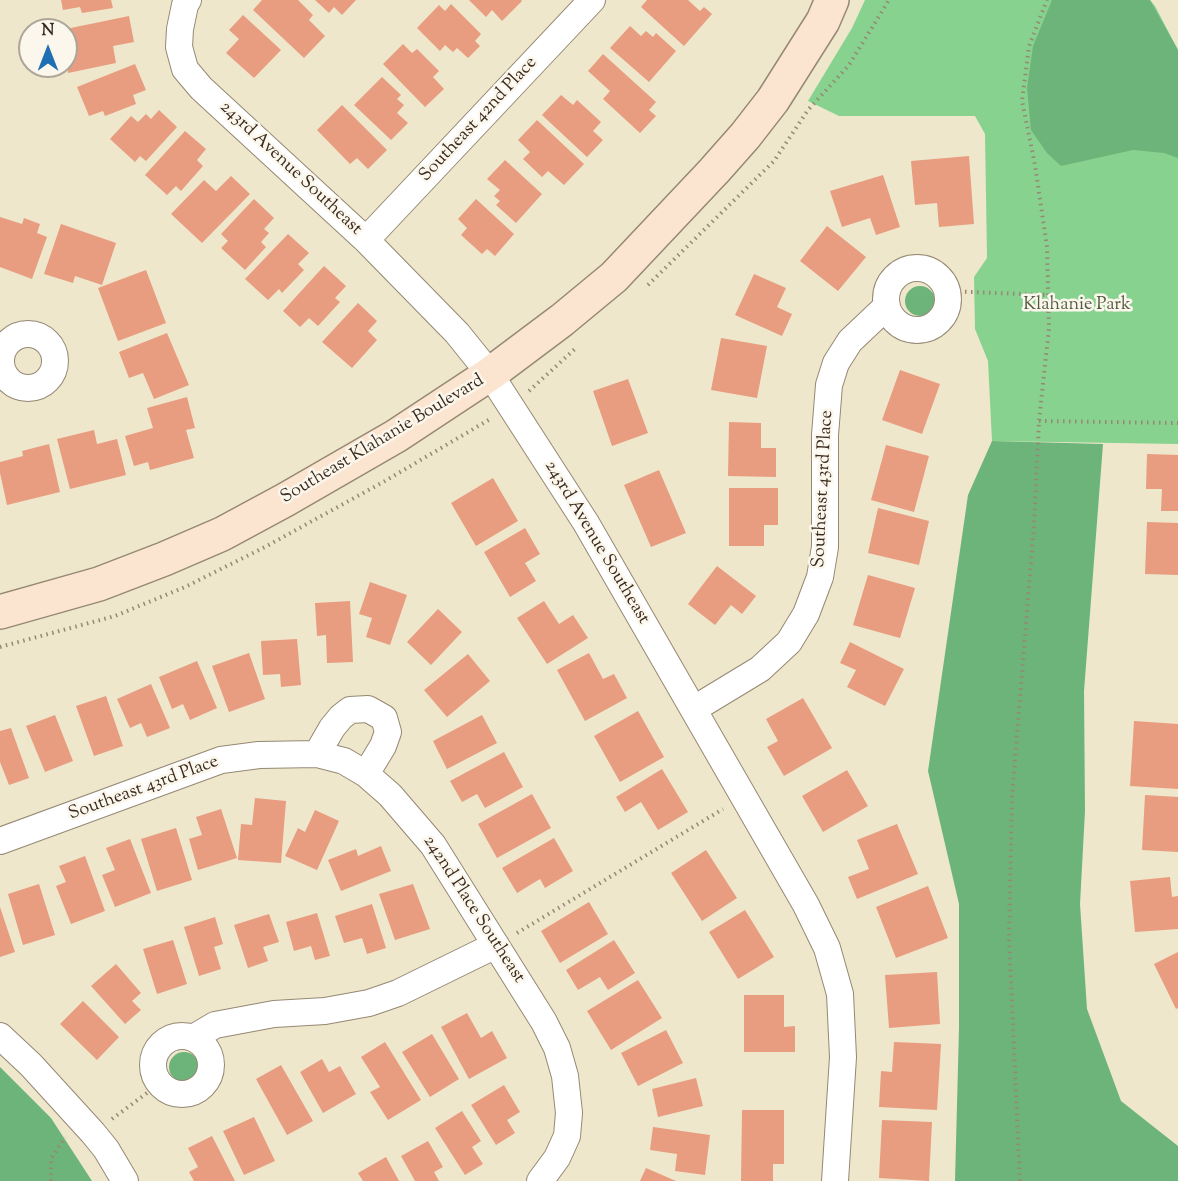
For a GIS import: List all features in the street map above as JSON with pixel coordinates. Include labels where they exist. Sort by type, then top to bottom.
[{"type":"street","name":"243rd Avenue Southeast","points":[[188,0],[183,13],[179,47],[185,69],[201,88],[366,240],[457,333],[490,374],[586,523],[807,905],[827,948],[840,994],[843,1057],[835,1181]]},
{"type":"street","name":"Southeast 42nd Place","points":[[366,240],[592,0]]},
{"type":"street","name":"Southeast Klahanie Boulevard","points":[[0,612],[99,584],[222,534],[396,436],[490,374],[562,320],[614,277],[714,171],[773,100],[823,21],[832,0]]},
{"type":"street","name":"Southeast 43rd Place","points":[[694,709],[760,669],[789,642],[807,614],[820,577],[825,547],[825,435],[829,385],[836,363],[850,341],[886,306],[886,295],[890,285],[905,271],[915,268],[926,269],[942,281],[947,291]]},
{"type":"street","points":[[886,306],[890,315],[905,328],[915,331],[925,330],[942,319],[949,301],[947,291]]},
{"type":"street","points":[[317,754],[341,717],[350,710],[368,709],[384,718],[388,732],[383,746],[366,774]]},
{"type":"street","name":"Southeast 43rd Place","points":[[0,841],[220,760],[260,755],[317,754]]},
{"type":"street","name":"242nd Place Southeast","points":[[317,754],[344,761],[366,774],[390,795],[433,845],[544,1022],[557,1048],[565,1076],[569,1113],[567,1136],[557,1158],[540,1181]]},
{"type":"street","points":[[193,1038],[215,1026],[262,1016],[325,1011],[369,1003],[398,993],[496,945]]},
{"type":"street","points":[[0,1036],[31,1065],[93,1133],[106,1149],[125,1181]]},
{"type":"path","points":[[1020,1181],[1009,939],[1012,796],[1034,525],[1039,421],[1049,328],[1047,247],[1035,165],[1022,100],[1029,46],[1047,0]]},
{"type":"path","points":[[947,291],[1048,295]]},
{"type":"path","points":[[1039,421],[1178,423]]},
{"type":"path","points":[[496,945],[745,796]]},
{"type":"green space","name":"Klahanie Park","points":[[865,0],[1150,0],[1155,6],[1178,50],[1178,444],[992,441],[988,361],[975,329],[974,277],[987,258],[985,134],[975,116],[839,116],[808,101],[852,28]]},
{"type":"green space","points":[[1052,0],[1150,0],[1178,50],[1178,158],[1164,153],[1133,150],[1061,166],[1047,153],[1031,130],[1027,88],[1033,46]]},
{"type":"green space","points":[[920,286],[931,290],[935,301],[931,312],[920,316],[909,312],[905,301],[909,290]]},
{"type":"green space","points":[[992,441],[1103,444],[1084,691],[1085,811],[1080,904],[1087,1009],[1121,1101],[1178,1146],[1178,1181],[955,1181],[959,904],[928,771],[968,495]]},
{"type":"green space","points":[[184,1052],[195,1056],[199,1067],[195,1078],[184,1082],[173,1078],[169,1067],[173,1056]]},
{"type":"green space","points":[[0,1067],[51,1118],[92,1181],[0,1181]]},
{"type":"building","points":[[61,0],[111,0],[113,8],[82,13],[80,7],[63,10]]},
{"type":"building","points":[[262,0],[298,0],[313,15],[309,20],[325,36],[304,58],[253,10]]},
{"type":"building","points":[[315,0],[356,0],[342,15],[334,7],[329,13]]},
{"type":"building","points":[[469,0],[522,1],[502,21],[492,10],[486,17]]},
{"type":"building","points":[[647,0],[688,0],[700,11],[704,7],[712,14],[684,46],[641,7]]},
{"type":"building","points":[[451,4],[481,34],[475,41],[480,46],[468,58],[457,48],[453,52],[445,45],[440,51],[417,28],[439,5],[445,11]]},
{"type":"building","points":[[243,15],[281,50],[254,78],[226,53],[239,39],[229,30]]},
{"type":"building","points":[[129,16],[134,42],[113,46],[116,63],[78,71],[78,27]]},
{"type":"building","points":[[630,26],[641,36],[646,31],[653,37],[656,33],[676,51],[649,82],[610,48]]},
{"type":"building","points":[[403,44],[412,53],[417,49],[439,71],[433,77],[444,89],[425,107],[383,64]]},
{"type":"building","points":[[603,54],[656,102],[649,110],[656,116],[640,133],[603,99],[610,91],[588,71]]},
{"type":"building","points":[[135,64],[146,90],[133,95],[136,104],[105,116],[103,111],[89,116],[77,87]]},
{"type":"building","points":[[382,77],[401,95],[397,99],[404,105],[397,113],[408,123],[391,140],[354,105]]},
{"type":"building","points":[[561,95],[573,105],[577,100],[601,122],[593,131],[603,140],[587,157],[542,115]]},
{"type":"building","points":[[342,105],[387,150],[368,169],[357,158],[350,164],[317,130]]},
{"type":"building","points":[[159,110],[177,127],[146,161],[140,156],[135,162],[110,139],[131,116],[138,122],[146,114],[151,119]]},
{"type":"building","points":[[537,120],[584,164],[564,185],[548,171],[542,177],[523,159],[530,152],[518,140]]},
{"type":"building","points":[[185,131],[206,149],[197,160],[203,166],[181,191],[176,186],[167,195],[145,175]]},
{"type":"building","points":[[969,156],[974,224],[939,227],[937,203],[915,205],[911,161]]},
{"type":"building","points":[[505,160],[542,194],[516,223],[496,205],[500,201],[494,196],[500,190],[487,179]]},
{"type":"building","points":[[883,175],[900,227],[876,235],[870,218],[842,227],[830,191]]},
{"type":"building","points":[[231,176],[250,194],[202,243],[171,214],[204,180],[216,191]]},
{"type":"building","points":[[254,199],[274,218],[264,229],[269,233],[261,242],[266,247],[245,270],[221,248],[228,241],[221,234]]},
{"type":"building","points":[[476,199],[514,234],[495,256],[487,249],[482,254],[461,235],[467,228],[458,219]]},
{"type":"building","points":[[0,217],[22,224],[24,218],[40,224],[37,233],[47,237],[32,279],[0,267]]},
{"type":"building","points":[[61,224],[116,243],[102,285],[75,276],[73,283],[44,274]]},
{"type":"building","points":[[827,226],[866,257],[838,291],[800,261]]},
{"type":"building","points":[[288,234],[309,253],[298,264],[304,270],[282,293],[279,289],[268,300],[245,279]]},
{"type":"building","points":[[324,266],[346,286],[335,298],[340,302],[318,326],[309,318],[300,327],[283,311]]},
{"type":"building","points":[[146,270],[166,323],[118,341],[98,288]]},
{"type":"building","points":[[754,274],[786,288],[777,307],[792,314],[782,336],[735,315]]},
{"type":"building","points":[[358,303],[377,321],[368,331],[377,340],[352,368],[322,342]]},
{"type":"building","points":[[167,333],[189,385],[154,399],[143,373],[129,378],[119,352]]},
{"type":"building","points":[[721,338],[767,346],[757,398],[711,390]]},
{"type":"building","points":[[900,370],[940,384],[922,434],[882,420]]},
{"type":"building","points":[[628,379],[648,433],[612,446],[593,391]]},
{"type":"building","points":[[187,397],[195,428],[186,430],[194,458],[150,470],[148,462],[134,466],[125,436],[153,428],[147,408]]},
{"type":"building","points":[[729,422],[761,423],[761,448],[776,448],[776,477],[728,476]]},
{"type":"building","points":[[94,430],[97,444],[117,439],[126,475],[70,489],[57,439]]},
{"type":"building","points":[[49,444],[60,492],[7,505],[0,462],[23,456],[22,451]]},
{"type":"building","points":[[886,445],[929,456],[914,512],[871,500]]},
{"type":"building","points":[[1147,454],[1178,455],[1178,511],[1161,511],[1162,489],[1146,489]]},
{"type":"building","points":[[659,470],[686,533],[651,547],[624,485]]},
{"type":"building","points":[[493,478],[518,521],[476,546],[451,503]]},
{"type":"building","points":[[729,488],[778,488],[778,525],[764,525],[764,546],[729,546]]},
{"type":"building","points":[[878,508],[929,521],[919,565],[868,553]]},
{"type":"building","points":[[1147,522],[1178,523],[1178,575],[1145,574]]},
{"type":"building","points":[[525,528],[540,554],[525,563],[536,581],[510,597],[484,552]]},
{"type":"building","points":[[717,566],[756,596],[742,614],[731,605],[715,625],[688,604]]},
{"type":"building","points":[[868,575],[915,588],[900,638],[853,625]]},
{"type":"building","points":[[370,582],[407,595],[390,645],[366,637],[372,618],[359,614]]},
{"type":"building","points":[[350,601],[353,662],[327,663],[326,635],[317,636],[315,603]]},
{"type":"building","points":[[544,601],[559,624],[573,615],[588,638],[547,664],[517,618]]},
{"type":"building","points":[[438,609],[462,632],[431,665],[407,642]]},
{"type":"building","points":[[297,639],[301,685],[281,687],[280,674],[263,675],[261,641]]},
{"type":"building","points":[[850,642],[904,669],[885,706],[847,687],[856,670],[840,663]]},
{"type":"building","points":[[249,653],[265,699],[229,712],[212,666]]},
{"type":"building","points":[[589,653],[603,679],[614,674],[627,698],[585,721],[557,670]]},
{"type":"building","points":[[468,654],[490,681],[447,717],[424,690]]},
{"type":"building","points":[[197,661],[217,708],[190,720],[183,704],[172,709],[159,677]]},
{"type":"building","points":[[151,684],[170,728],[147,737],[141,723],[130,728],[117,699]]},
{"type":"building","points":[[106,696],[123,746],[94,756],[76,706]]},
{"type":"building","points":[[803,698],[832,748],[784,776],[767,747],[778,741],[766,719]]},
{"type":"building","points":[[638,711],[664,757],[620,782],[594,736]]},
{"type":"building","points":[[55,715],[73,761],[45,772],[26,726]]},
{"type":"building","points":[[482,715],[497,743],[447,769],[433,741]]},
{"type":"building","points":[[1134,721],[1178,724],[1178,789],[1130,786]]},
{"type":"building","points":[[11,728],[29,778],[9,785],[0,762],[0,731]]},
{"type":"building","points":[[504,752],[523,787],[485,808],[477,794],[462,802],[450,781]]},
{"type":"building","points":[[662,769],[688,812],[658,830],[641,802],[625,812],[616,797]]},
{"type":"building","points":[[847,770],[868,806],[823,832],[802,796]]},
{"type":"building","points":[[532,794],[551,828],[497,858],[478,824]]},
{"type":"building","points":[[1145,795],[1178,797],[1178,852],[1142,850]]},
{"type":"building","points":[[255,798],[286,801],[281,863],[238,860],[241,824],[252,825]]},
{"type":"building","points":[[221,809],[237,858],[198,870],[189,839],[202,835],[196,817]]},
{"type":"building","points":[[315,810],[339,821],[317,870],[285,856],[298,828],[305,832]]},
{"type":"building","points":[[897,824],[918,874],[857,899],[848,877],[869,869],[857,840]]},
{"type":"building","points":[[176,828],[192,880],[157,891],[141,839]]},
{"type":"building","points":[[554,838],[573,871],[545,888],[540,879],[517,893],[502,868]]},
{"type":"building","points":[[130,839],[151,893],[115,907],[102,875],[115,870],[106,848]]},
{"type":"building","points":[[381,846],[391,871],[341,891],[328,860],[356,849],[358,856]]},
{"type":"building","points":[[706,850],[737,898],[702,921],[671,873]]},
{"type":"building","points":[[85,856],[105,911],[71,924],[56,886],[66,882],[59,866]]},
{"type":"building","points":[[1170,877],[1172,897],[1178,896],[1178,929],[1135,932],[1130,881]]},
{"type":"building","points":[[39,884],[55,935],[23,945],[8,894]]},
{"type":"building","points":[[413,884],[430,929],[395,940],[379,894]]},
{"type":"building","points":[[928,886],[948,938],[896,958],[876,907]]},
{"type":"building","points":[[589,902],[608,934],[560,963],[541,931]]},
{"type":"building","points":[[372,904],[386,948],[367,954],[362,938],[344,943],[335,916]]},
{"type":"building","points":[[0,907],[15,952],[0,957]]},
{"type":"building","points":[[745,910],[774,957],[738,979],[709,932]]},
{"type":"building","points":[[317,913],[330,956],[315,960],[311,946],[294,951],[286,922]]},
{"type":"building","points":[[269,914],[279,942],[263,947],[268,961],[248,968],[234,925]]},
{"type":"building","points":[[215,917],[223,944],[214,947],[221,969],[199,976],[184,927]]},
{"type":"building","points":[[173,940],[187,984],[157,994],[143,949]]},
{"type":"building","points":[[614,940],[635,973],[608,990],[600,977],[578,990],[566,970]]},
{"type":"building","points":[[1178,952],[1178,1008],[1176,1009],[1154,964]]},
{"type":"building","points":[[116,964],[141,993],[132,1001],[141,1010],[125,1024],[91,986]]},
{"type":"building","points":[[937,972],[940,1024],[889,1028],[885,975]]},
{"type":"building","points":[[638,980],[662,1018],[611,1050],[587,1011]]},
{"type":"building","points":[[744,995],[784,995],[784,1027],[795,1026],[795,1052],[744,1052]]},
{"type":"building","points":[[83,1001],[119,1037],[97,1060],[60,1024]]},
{"type":"building","points":[[467,1013],[481,1038],[492,1031],[507,1058],[469,1079],[441,1027]]},
{"type":"building","points":[[666,1030],[683,1063],[638,1086],[621,1053]]},
{"type":"building","points":[[432,1034],[459,1079],[430,1097],[402,1052]]},
{"type":"building","points":[[385,1042],[421,1100],[388,1120],[370,1092],[380,1087],[361,1057]]},
{"type":"building","points":[[894,1042],[941,1044],[937,1110],[879,1107],[881,1071],[892,1072]]},
{"type":"building","points":[[322,1059],[329,1072],[340,1066],[356,1094],[323,1113],[300,1072]]},
{"type":"building","points":[[281,1065],[313,1121],[287,1135],[256,1079]]},
{"type":"building","points":[[696,1078],[703,1106],[658,1117],[652,1089]]},
{"type":"building","points":[[504,1085],[520,1112],[507,1120],[515,1133],[496,1145],[471,1105]]},
{"type":"building","points":[[742,1110],[784,1110],[784,1164],[773,1164],[773,1181],[741,1181]]},
{"type":"building","points":[[462,1111],[481,1141],[472,1147],[483,1164],[465,1175],[435,1128]]},
{"type":"building","points":[[254,1117],[275,1161],[244,1175],[223,1131]]},
{"type":"building","points":[[882,1120],[932,1122],[929,1181],[879,1178]]},
{"type":"building","points":[[653,1127],[710,1135],[705,1175],[675,1171],[677,1154],[650,1150]]},
{"type":"building","points":[[212,1136],[235,1181],[194,1181],[189,1172],[198,1167],[188,1148]]},
{"type":"building","points":[[428,1141],[443,1167],[434,1172],[439,1181],[415,1181],[401,1156]]},
{"type":"building","points":[[386,1157],[399,1181],[363,1181],[358,1173]]},
{"type":"building","points":[[646,1168],[676,1181],[640,1181]]}]
